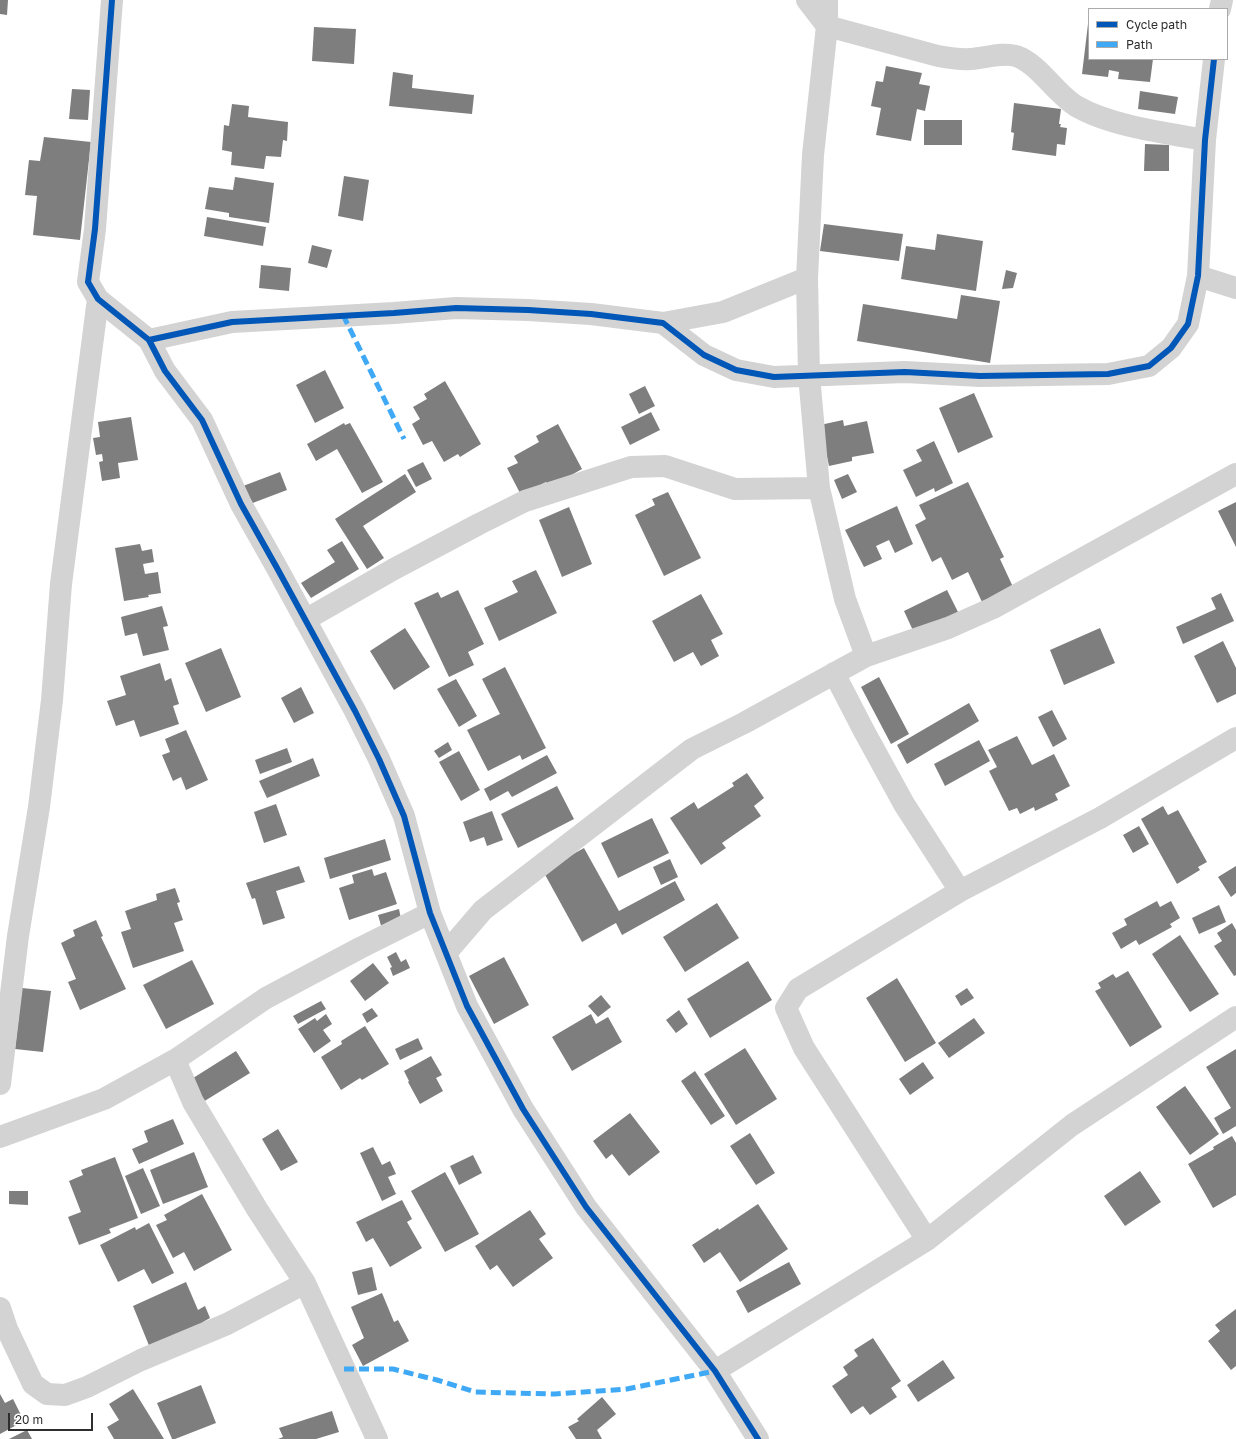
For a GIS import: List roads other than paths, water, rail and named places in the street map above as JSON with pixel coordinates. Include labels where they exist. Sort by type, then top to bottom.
[{"type":"street","points":[[112,0],[94,229],[88,282],[98,299],[149,340],[165,371],[202,420],[241,504],[278,568],[355,711],[382,766],[404,816],[430,913],[467,1006],[523,1109],[586,1207],[715,1371],[758,1439]]},
{"type":"street","points":[[807,0],[827,26],[954,59],[970,60],[1004,54],[1016,56],[1026,61],[1066,99],[1090,113],[1126,124],[1205,140]]},
{"type":"street","points":[[827,0],[827,26],[813,154],[807,278],[808,375],[819,488],[845,599],[866,656]]},
{"type":"street","points":[[662,323],[704,355],[736,370],[774,377],[905,372],[980,376],[1108,374],[1149,366],[1171,348],[1188,324],[1198,276],[1205,140],[1214,60]]},
{"type":"street","points":[[1198,276],[1236,288]]},
{"type":"street","points":[[149,340],[232,322],[456,308],[591,314],[662,323],[723,312],[807,278]]},
{"type":"street","points":[[0,1084],[18,936],[39,807],[51,708],[61,584],[98,299]]},
{"type":"street","points":[[305,620],[402,565],[525,501],[631,467],[665,466],[735,489],[819,488]]},
{"type":"street","points":[[446,953],[483,910],[692,749],[744,723],[866,656],[948,628],[993,608],[1236,474]]},
{"type":"street","points":[[834,673],[860,725],[904,804],[960,891]]},
{"type":"street","points":[[927,1240],[804,1048],[786,1008],[798,989],[960,891],[1100,818],[1236,738]]},
{"type":"street","points":[[0,1136],[104,1099],[175,1060],[266,998],[430,913]]},
{"type":"street","points":[[715,1371],[927,1240],[1072,1125],[1236,1017]]},
{"type":"street","points":[[175,1060],[193,1102],[257,1209],[305,1283],[377,1439]]},
{"type":"street","points":[[0,1308],[4,1329],[33,1384],[47,1394],[65,1395],[87,1387],[141,1360],[227,1324],[305,1283]]}]
